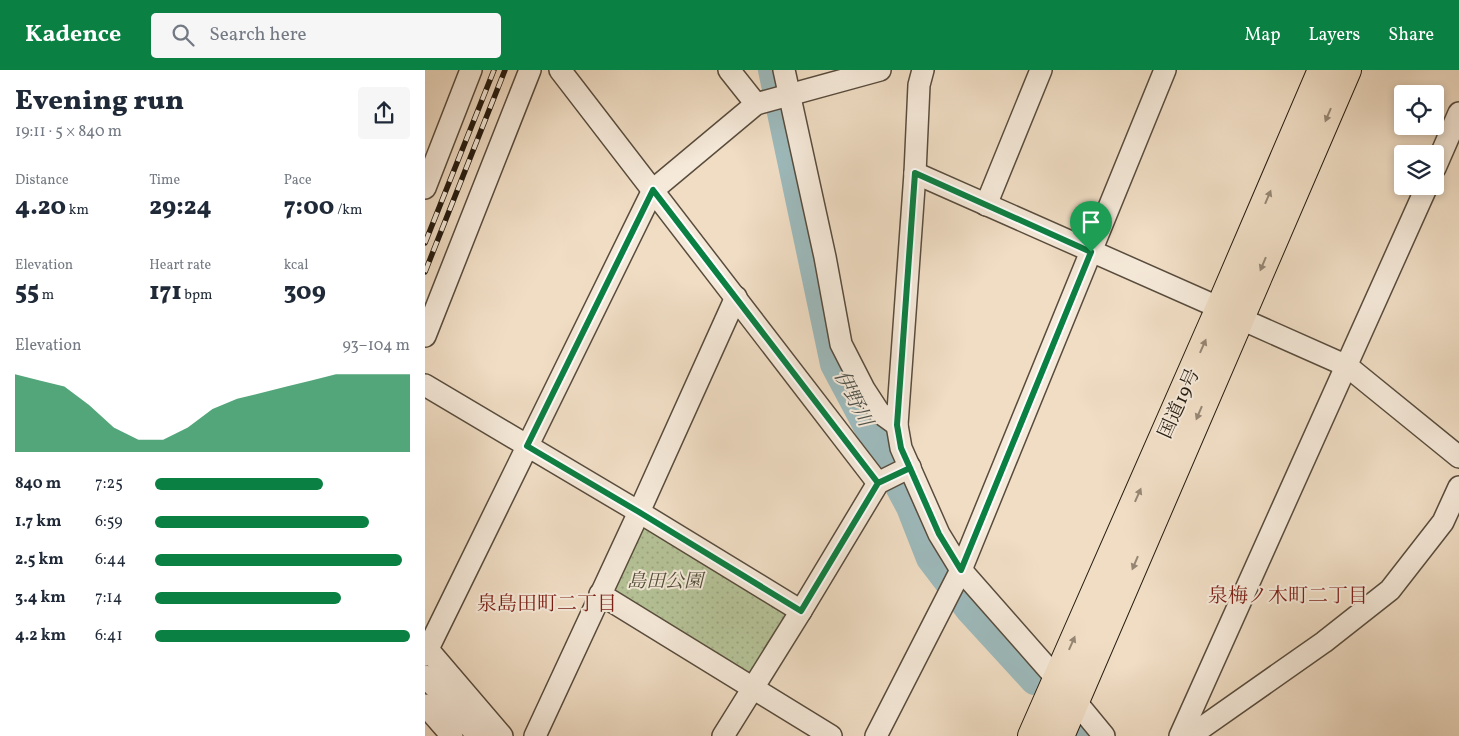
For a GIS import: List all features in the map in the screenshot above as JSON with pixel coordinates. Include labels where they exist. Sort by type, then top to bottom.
[{"type":"highway","name":"国道19号","points":[[1061,736],[1230,313],[1323,70]]},
{"type":"highway","name":"国道19号","points":[[1031,736],[1230,313],[1347,70]]},
{"type":"street","points":[[425,188],[471,70]]},
{"type":"street","points":[[425,336],[530,70]]},
{"type":"street","points":[[560,70],[878,483]]},
{"type":"street","points":[[729,70],[755,104]]},
{"type":"street","points":[[784,70],[825,257],[841,344],[864,389],[879,412],[897,425]]},
{"type":"street","points":[[502,736],[426,650],[653,190],[755,104],[879,70]]},
{"type":"street","points":[[923,70],[919,85],[915,173],[897,425],[901,448],[939,534],[961,570],[1076,701],[1104,736]]},
{"type":"street","points":[[986,205],[1041,70]]},
{"type":"street","points":[[876,736],[961,570],[1165,70]]},
{"type":"street","points":[[1444,154],[1454,139],[1459,113]]},
{"type":"street","points":[[915,173],[1347,366],[1459,457]]},
{"type":"street","points":[[1181,736],[1423,195]]},
{"type":"street","points":[[535,736],[736,297]]},
{"type":"street","points":[[425,385],[801,611]]},
{"type":"street","points":[[723,736],[878,483],[910,468]]},
{"type":"street","points":[[1190,736],[1324,642],[1390,590],[1443,522],[1459,486]]},
{"type":"street","points":[[600,594],[831,736]]},
{"type":"street","points":[[425,676],[478,736]]},
{"type":"street","points":[[425,705],[452,736]]},
{"type":"green space","name":"島田公園","points":[[648,526],[788,615],[749,676],[616,595],[614,586],[641,527]]},
{"type":"waterway","name":"伊野川","points":[[773,70],[835,364],[911,507],[931,558],[969,608],[1035,680]]},
{"type":"railway","points":[[425,243],[494,70]]},
{"type":"railway","points":[[425,272],[505,70]]},
{"type":"district","name":"泉梅ノ木町二丁目","points":[[1288,595]]},
{"type":"district","name":"泉島田町二丁目","points":[[547,603]]},
{"type":"route","points":[[1091,252],[915,173],[897,425],[901,448],[910,468],[878,483],[801,611],[527,446],[653,190],[878,483],[910,468],[939,534],[961,570],[1091,252]]}]
